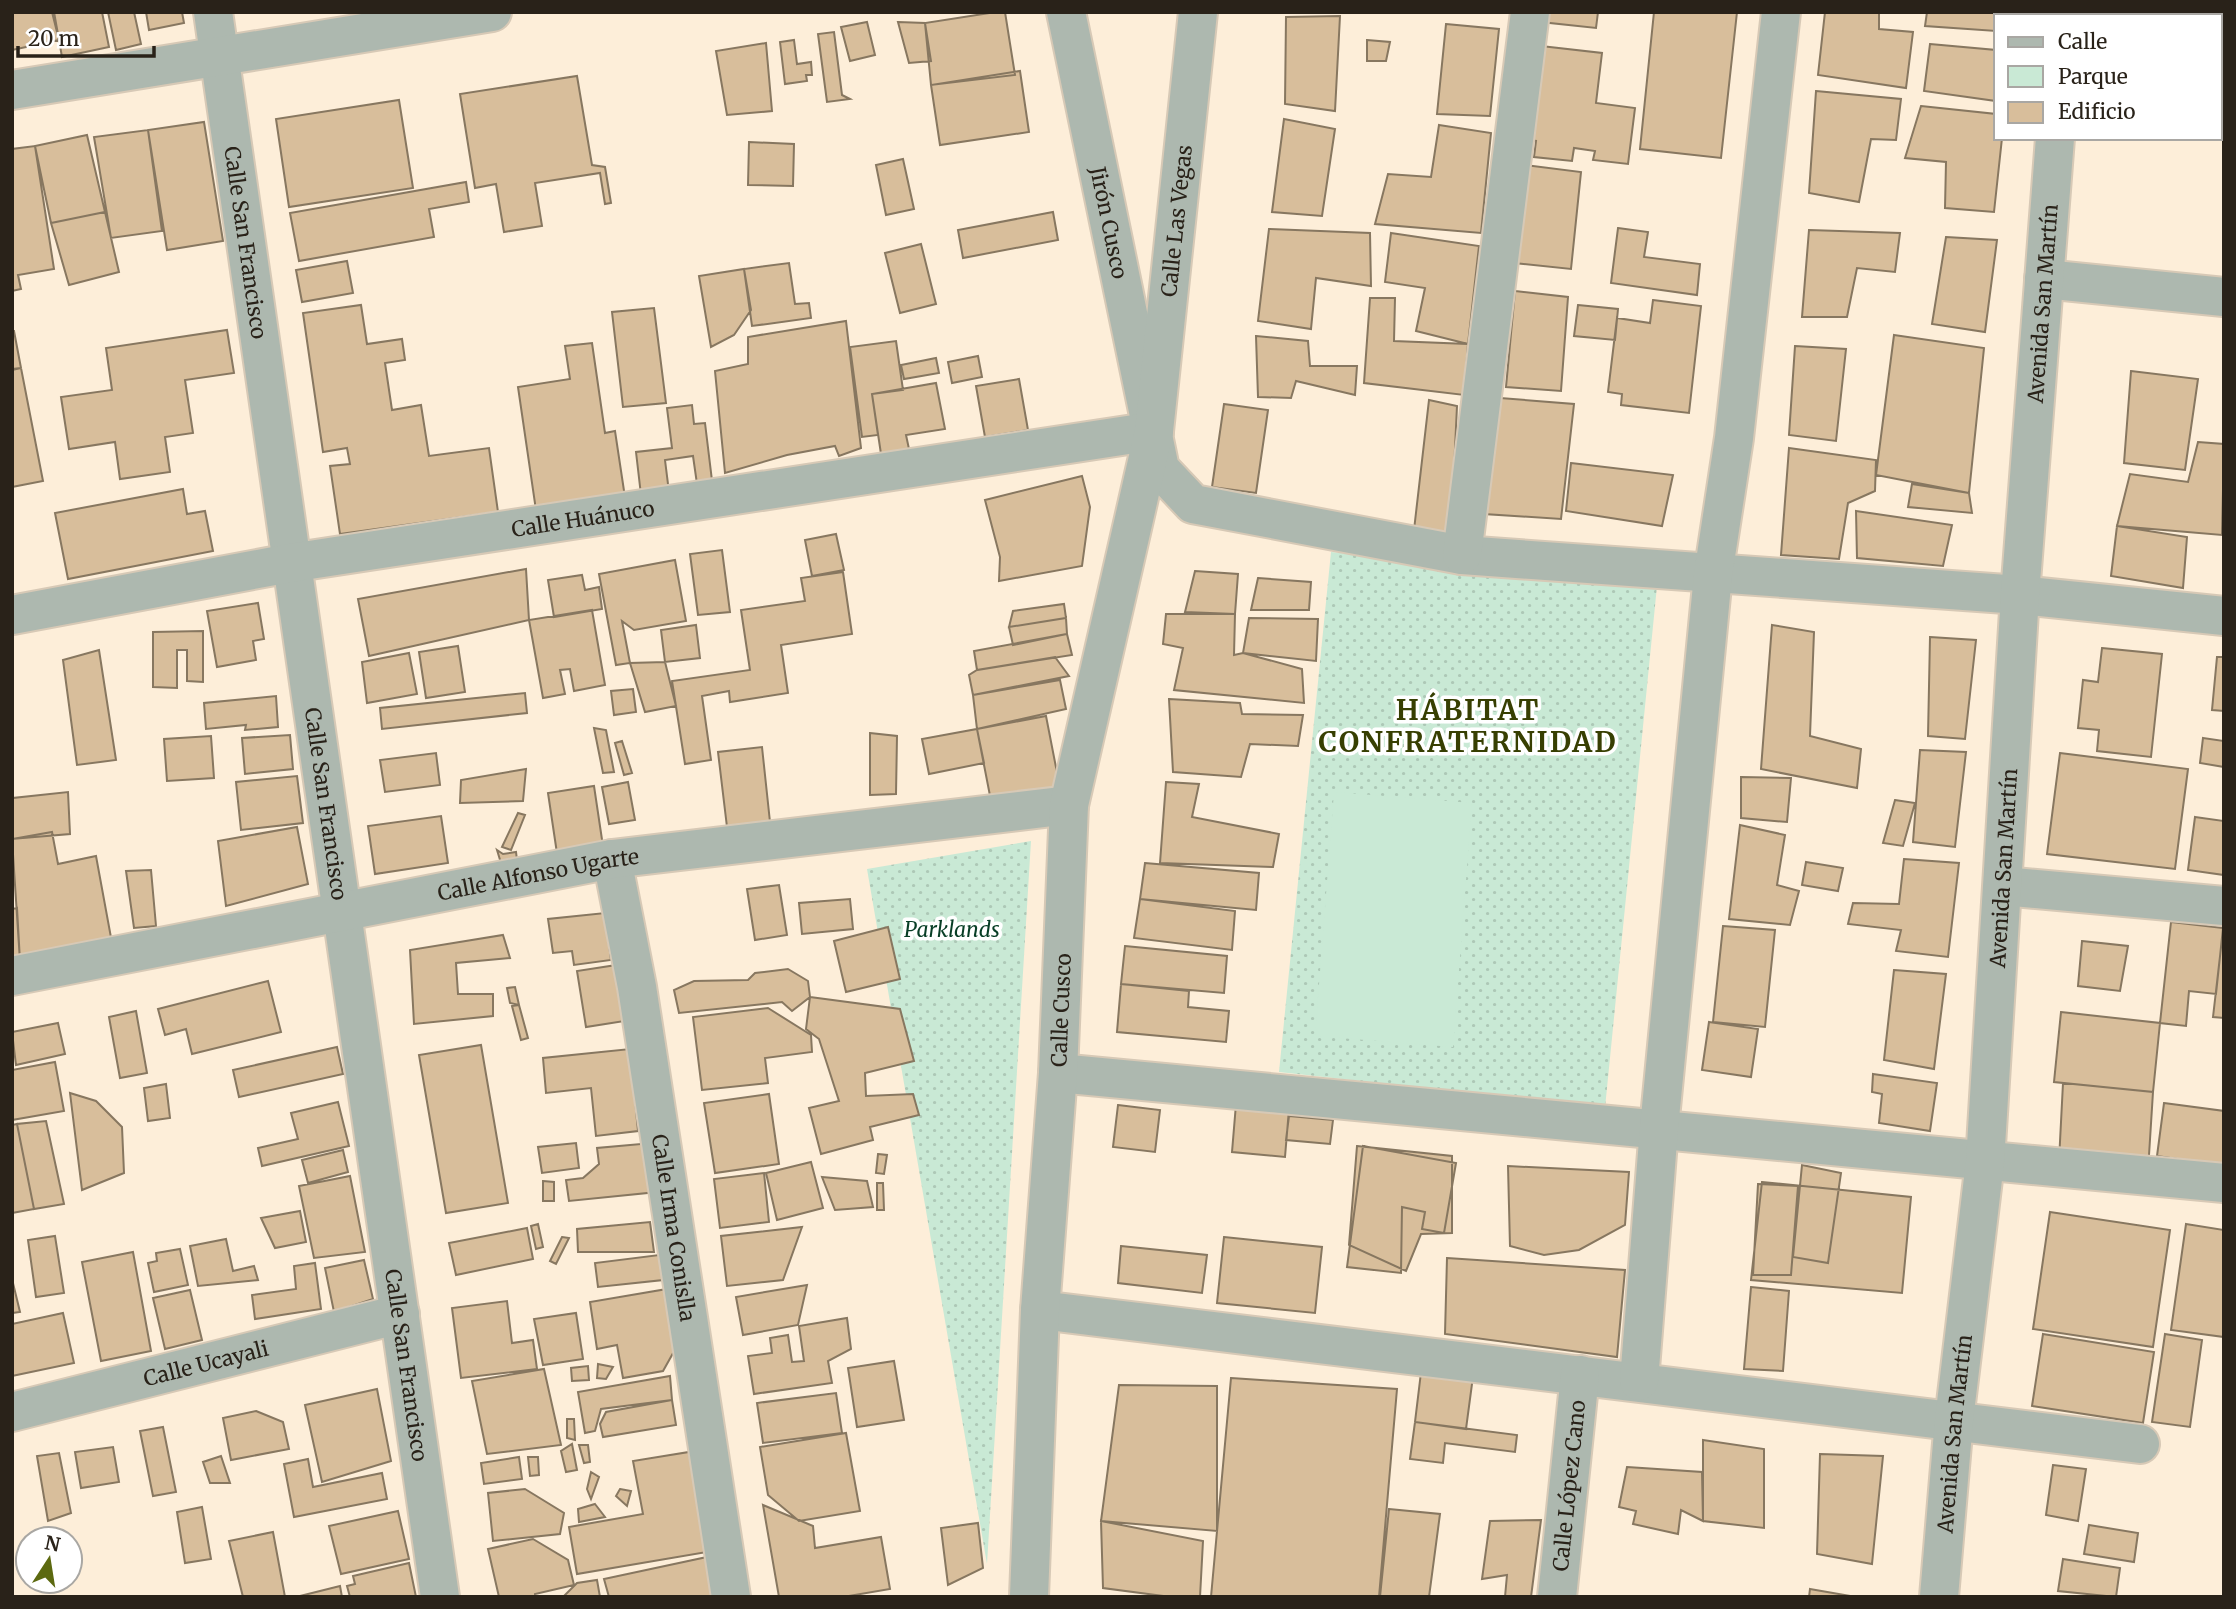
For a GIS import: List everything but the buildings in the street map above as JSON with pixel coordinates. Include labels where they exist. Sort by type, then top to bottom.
[{"type":"street","name":"Calle San Francisco","points":[[213,12],[440,1597]]},
{"type":"street","points":[[12,90],[492,12]]},
{"type":"street","name":"Jirón Cusco","points":[[1066,12],[1154,432]]},
{"type":"street","name":"Calle Las Vegas","points":[[1154,432],[1198,12]]},
{"type":"street","points":[[1462,555],[1530,12]]},
{"type":"street","points":[[1639,1381],[1659,1128],[1713,575],[1734,438],[1781,12]]},
{"type":"street","name":"Avenida San Martín","points":[[1939,1597],[1954,1420],[1985,1162],[2020,595],[2055,140]]},
{"type":"street","points":[[2044,279],[2224,297]]},
{"type":"street","points":[[1154,432],[1160,469],[1193,504],[1462,555],[2020,595],[2224,617]]},
{"type":"street","name":"Calle Huánuco","points":[[12,615],[290,564],[1154,432]]},
{"type":"street","name":"Calle Cusco","points":[[1029,1597],[1040,1310],[1058,1073],[1069,806],[1154,432]]},
{"type":"street","name":"Calle Alfonso Ugarte","points":[[12,976],[343,914],[612,859],[1069,806]]},
{"type":"street","name":"Calle Irma Conislla","points":[[612,859],[638,987],[731,1597]]},
{"type":"street","points":[[2003,886],[2224,906]]},
{"type":"street","points":[[1058,1073],[1659,1128],[2224,1184]]},
{"type":"street","points":[[1040,1310],[2140,1444]]},
{"type":"street","name":"Calle Ucayali","points":[[12,1412],[400,1314]]},
{"type":"street","name":"Calle López Cano","points":[[1557,1597],[1580,1375]]},
{"type":"green space","points":[[1331,552],[1657,586],[1605,1108],[1279,1072]]},
{"type":"green space","points":[[1334,792],[1472,803],[1453,1047],[1315,1036]]},
{"type":"green space","name":"Parklands","points":[[1031,841],[987,1564],[867,869]]},
{"type":"district","name":"HÁBITAT CONFRATERNIDAD","points":[[1468,726]]}]
